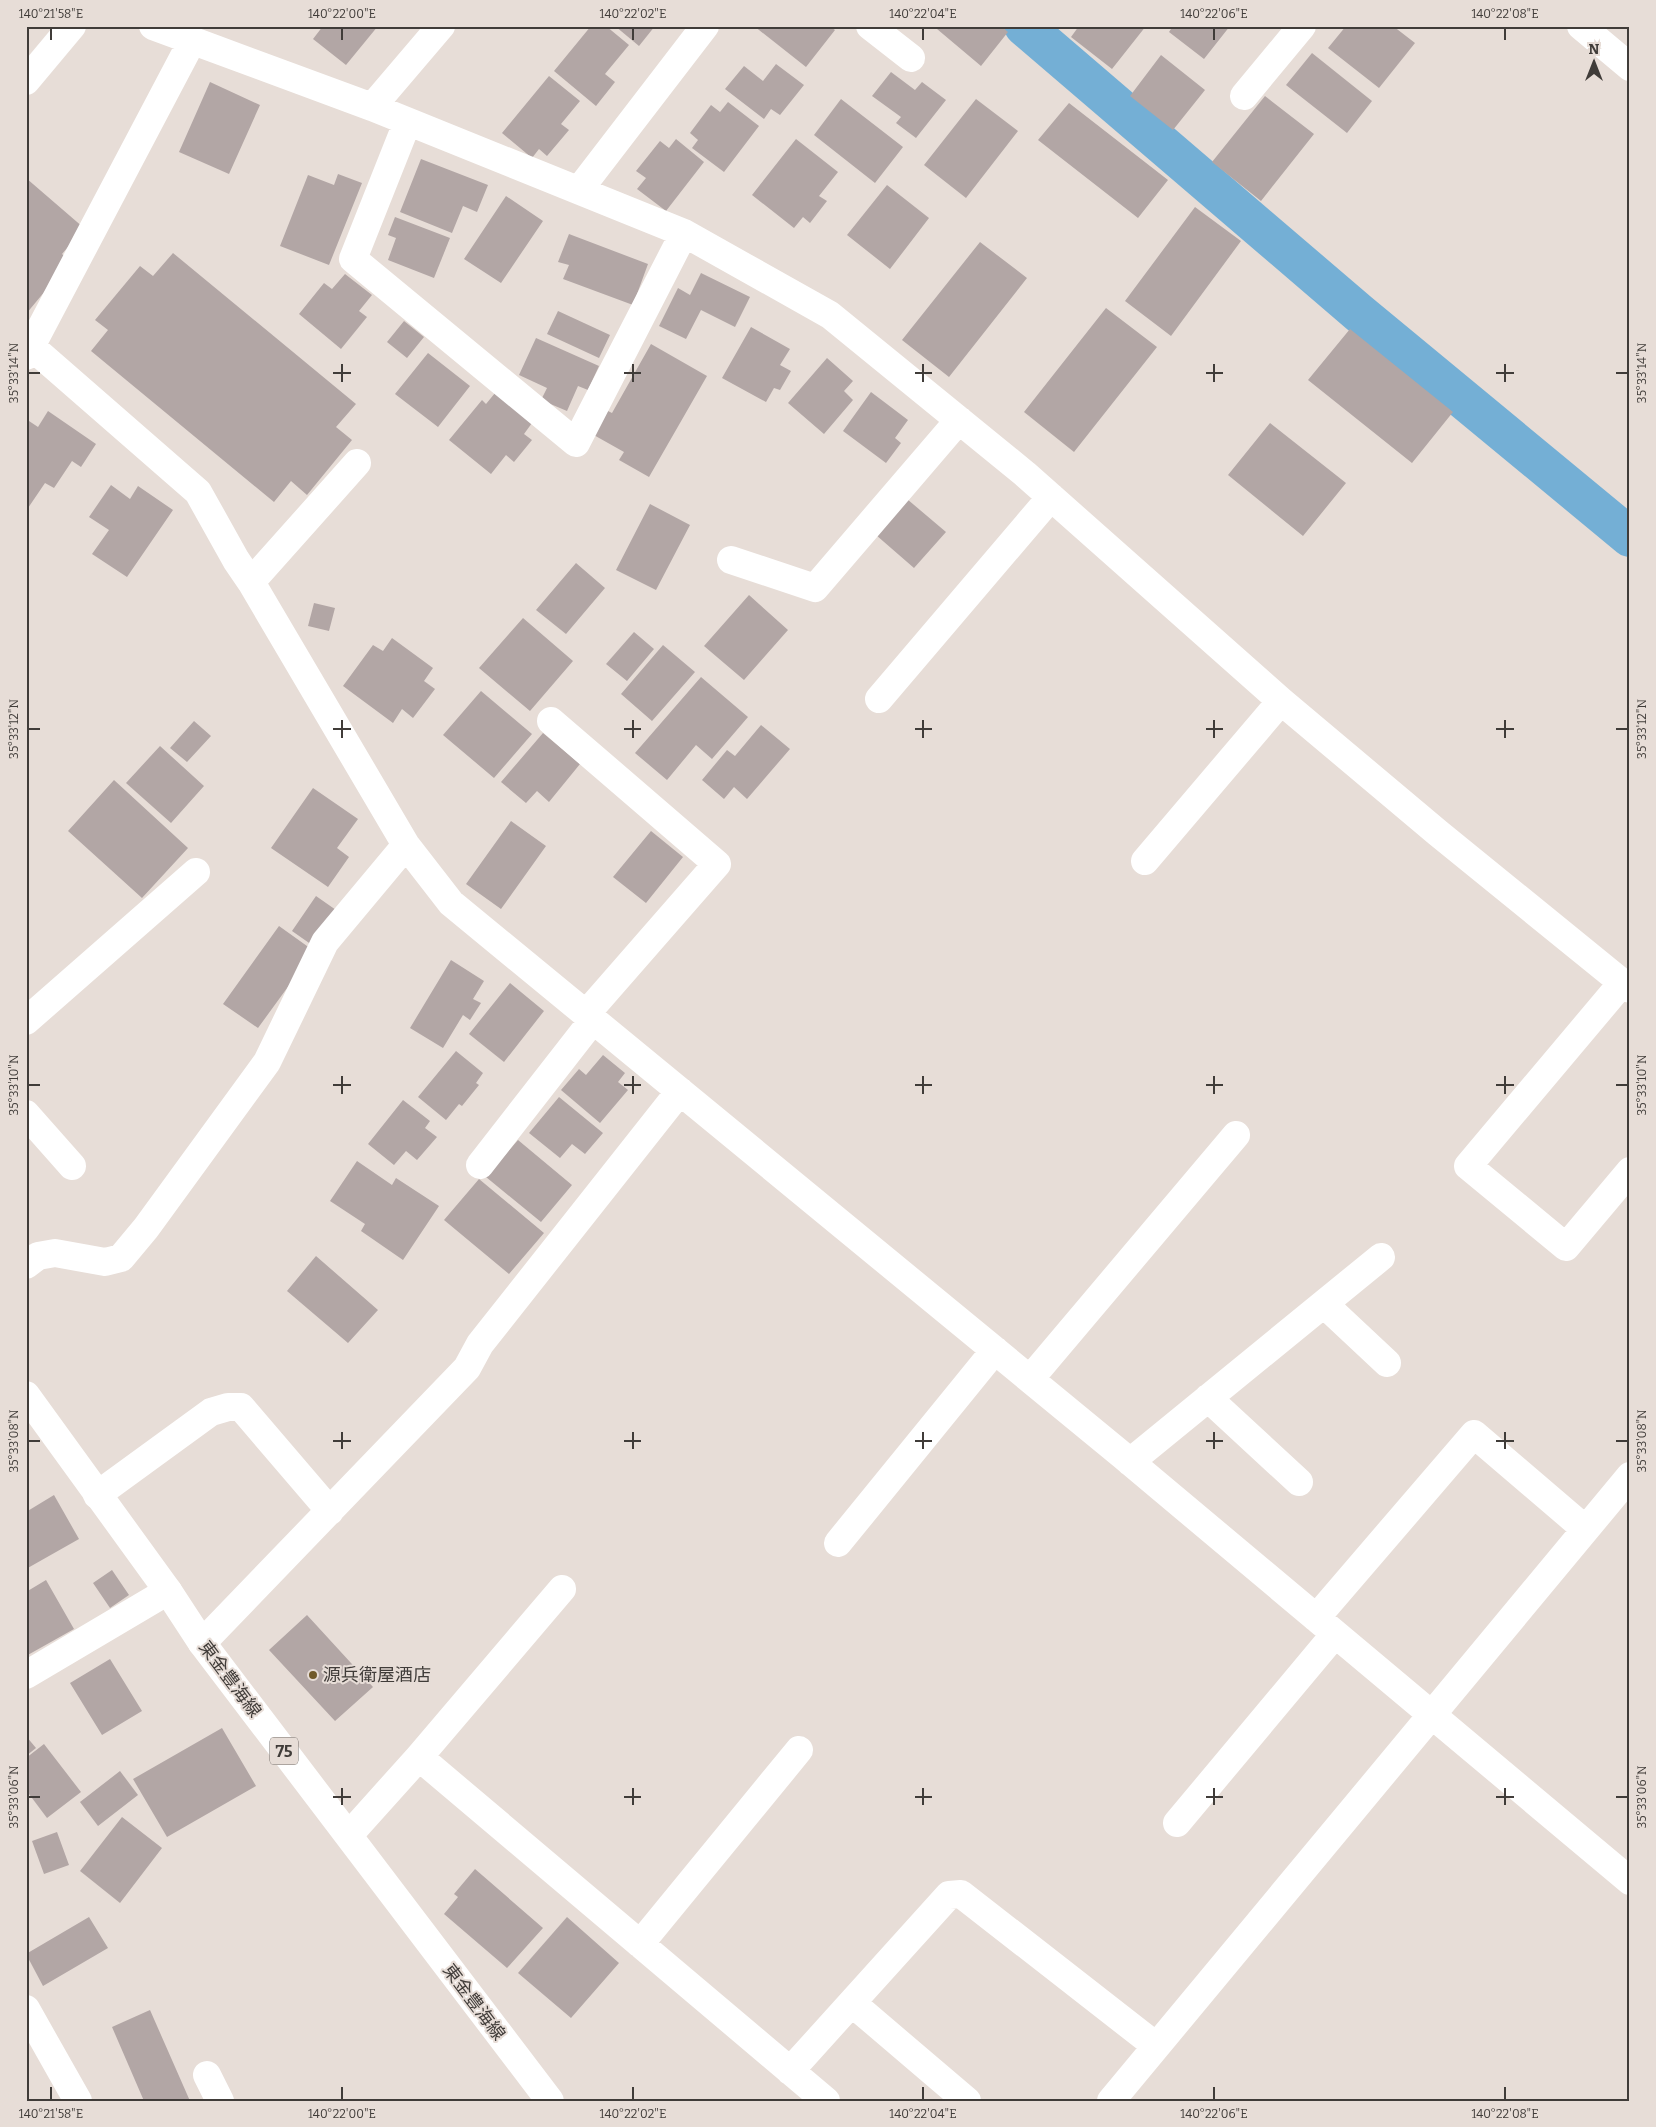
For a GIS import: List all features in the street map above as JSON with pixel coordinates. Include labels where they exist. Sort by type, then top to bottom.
[{"type":"main road","points":[[26,81],[72,26]]},
{"type":"main road","points":[[153,26],[372,107],[684,233],[830,315],[1051,497],[1281,701],[1438,833],[1626,986],[1468,1166],[1566,1247],[1630,1171]]},
{"type":"main road","points":[[372,107],[441,26]]},
{"type":"main road","points":[[579,190],[705,26]]},
{"type":"main road","points":[[870,26],[910,58]]},
{"type":"main road","points":[[1244,96],[1302,26]]},
{"type":"main road","points":[[1581,26],[1630,67]]},
{"type":"main road","points":[[192,40],[28,349],[198,492],[236,560],[252,582],[406,845],[451,903],[1030,1379],[1630,1881]]},
{"type":"main road","points":[[407,122],[353,259],[576,444],[684,233]]},
{"type":"main road","points":[[731,560],[815,588],[959,420]]},
{"type":"main road","points":[[252,582],[357,463]]},
{"type":"main road","points":[[879,699],[1051,497]]},
{"type":"main road","points":[[1145,861],[1281,701]]},
{"type":"main road","points":[[480,1165],[590,1017],[717,864],[551,721]]},
{"type":"main road","points":[[26,1265],[38,1256],[55,1252],[105,1262],[121,1258],[146,1228],[267,1062],[325,942],[406,845]]},
{"type":"main road","points":[[26,1021],[196,872]]},
{"type":"main road","points":[[202,1643],[467,1368],[480,1344],[680,1091]]},
{"type":"main road","points":[[26,1114],[72,1166]]},
{"type":"main road","points":[[1030,1379],[1236,1135]]},
{"type":"main road","points":[[1130,1462],[1381,1257]]},
{"type":"main road","points":[[1324,1304],[1387,1363]]},
{"type":"main road","points":[[838,1543],[995,1350]]},
{"type":"main road","name":"東金豊海線","points":[[26,1395],[168,1591],[202,1643],[550,2101]]},
{"type":"main road","points":[[1208,1398],[1300,1482]]},
{"type":"main road","points":[[97,1495],[211,1412],[228,1407],[241,1407],[330,1511]]},
{"type":"main road","points":[[1177,1823],[1325,1626],[1474,1434],[1585,1529]]},
{"type":"main road","points":[[1111,2101],[1430,1714],[1630,1476]]},
{"type":"main road","points":[[349,1835],[419,1757],[562,1590]]},
{"type":"main road","points":[[26,1674],[168,1591]]},
{"type":"main road","points":[[640,1944],[799,1750]]},
{"type":"main road","points":[[419,1757],[826,2101]]},
{"type":"main road","points":[[790,2070],[949,1895],[961,1894],[1156,2046]]},
{"type":"main road","points":[[852,2003],[967,2101]]},
{"type":"main road","points":[[26,2009],[78,2101]]},
{"type":"main road","points":[[208,2075],[220,2101]]},
{"type":"building","points":[[323,26],[378,26],[346,65],[313,39]]},
{"type":"building","points":[[591,26],[606,26],[629,45],[605,74],[615,82],[596,106],[554,71]]},
{"type":"building","points":[[615,26],[655,26],[639,46]]},
{"type":"building","points":[[754,26],[829,26],[835,30],[806,67]]},
{"type":"building","points":[[939,26],[1001,26],[1008,32],[981,66],[937,29]]},
{"type":"building","points":[[1079,26],[1146,26],[1112,69],[1071,37]]},
{"type":"building","points":[[1173,26],[1230,26],[1204,59],[1169,32]]},
{"type":"building","points":[[1346,26],[1393,26],[1415,43],[1379,88],[1328,48]]},
{"type":"building","points":[[1312,53],[1372,101],[1347,133],[1286,85]]},
{"type":"building","points":[[1161,55],[1205,90],[1173,130],[1130,96]]},
{"type":"building","points":[[776,64],[804,85],[780,115],[771,109],[764,119],[725,89],[744,66],[763,81]]},
{"type":"building","points":[[891,72],[915,90],[922,82],[946,100],[916,138],[896,123],[901,117],[872,96]]},
{"type":"building","points":[[549,76],[580,101],[561,124],[569,130],[547,156],[539,149],[532,158],[502,133]]},
{"type":"building","points":[[210,82],[260,105],[229,174],[179,152]]},
{"type":"building","points":[[1265,96],[1314,134],[1261,201],[1212,162]]},
{"type":"building","points":[[841,99],[903,147],[875,183],[814,135]]},
{"type":"building","points":[[976,99],[1018,131],[966,198],[924,165]]},
{"type":"building","points":[[728,102],[759,126],[724,172],[692,148],[698,140],[690,133],[711,105],[720,112]]},
{"type":"building","points":[[1069,103],[1168,180],[1138,218],[1038,140]]},
{"type":"building","points":[[676,139],[704,162],[666,211],[637,189],[646,178],[636,171],[660,141],[669,148]]},
{"type":"building","points":[[796,139],[838,172],[819,196],[827,201],[810,223],[803,217],[794,228],[752,195]]},
{"type":"building","points":[[421,159],[488,185],[477,212],[463,206],[452,233],[400,212]]},
{"type":"building","points":[[338,174],[362,183],[329,265],[280,246],[308,175],[334,185]]},
{"type":"building","points":[[26,178],[84,228],[62,254],[70,261],[26,314]]},
{"type":"building","points":[[887,185],[929,218],[890,269],[847,235]]},
{"type":"building","points":[[506,196],[543,221],[501,283],[464,259]]},
{"type":"building","points":[[1195,207],[1241,241],[1171,336],[1125,301]]},
{"type":"building","points":[[395,217],[450,238],[434,278],[388,260],[396,238],[388,235]]},
{"type":"building","points":[[569,234],[648,264],[633,305],[563,279],[569,265],[558,262]]},
{"type":"building","points":[[980,242],[1027,278],[949,377],[902,340]]},
{"type":"building","points":[[173,253],[356,404],[336,427],[352,440],[307,495],[291,481],[274,502],[91,351],[108,330],[95,320],[140,266],[153,276]]},
{"type":"building","points":[[701,273],[750,297],[735,327],[701,310],[686,339],[659,326],[678,288],[690,295]]},
{"type":"building","points":[[345,274],[372,295],[359,311],[367,317],[341,349],[299,314],[324,283],[332,289]]},
{"type":"building","points":[[1106,308],[1157,347],[1074,452],[1024,412]]},
{"type":"building","points":[[558,311],[610,335],[599,358],[547,334]]},
{"type":"building","points":[[404,321],[424,337],[407,358],[387,342]]},
{"type":"building","points":[[751,327],[790,349],[780,365],[791,371],[780,390],[774,388],[766,402],[722,378]]},
{"type":"building","points":[[1350,329],[1453,412],[1412,463],[1308,380]]},
{"type":"building","points":[[536,338],[599,366],[588,390],[578,386],[567,411],[541,400],[547,388],[519,375]]},
{"type":"building","points":[[651,344],[707,376],[649,477],[619,460],[624,452],[592,434],[606,410],[612,413]]},
{"type":"building","points":[[428,353],[470,386],[438,427],[395,394]]},
{"type":"building","points":[[827,358],[853,381],[844,391],[853,400],[824,434],[788,403]]},
{"type":"building","points":[[871,392],[908,420],[895,438],[901,443],[886,463],[843,431]]},
{"type":"building","points":[[495,393],[532,423],[524,434],[532,440],[514,462],[506,455],[491,474],[449,440],[482,400],[486,404]]},
{"type":"building","points":[[48,411],[96,444],[81,467],[72,461],[54,488],[45,483],[26,511],[26,419],[38,427]]},
{"type":"building","points":[[1270,423],[1346,483],[1303,536],[1228,475]]},
{"type":"building","points":[[111,485],[130,499],[138,486],[173,510],[127,577],[92,554],[109,530],[89,517]]},
{"type":"building","points":[[907,499],[946,532],[914,568],[876,535]]},
{"type":"building","points":[[650,504],[690,525],[656,590],[616,570]]},
{"type":"building","points":[[576,563],[605,588],[566,634],[536,610]]},
{"type":"building","points":[[749,595],[788,630],[744,680],[704,646]]},
{"type":"building","points":[[314,603],[335,608],[329,631],[308,626]]},
{"type":"building","points":[[523,618],[573,661],[530,711],[479,668]]},
{"type":"building","points":[[634,632],[654,649],[627,681],[606,664]]},
{"type":"building","points":[[392,638],[433,668],[424,681],[435,689],[413,718],[402,709],[393,723],[343,686],[373,645],[383,651]]},
{"type":"building","points":[[663,645],[695,672],[652,721],[621,694]]},
{"type":"building","points":[[701,677],[748,717],[712,759],[696,745],[667,780],[635,753]]},
{"type":"building","points":[[481,691],[532,734],[494,778],[443,735]]},
{"type":"building","points":[[194,721],[211,736],[187,762],[170,748]]},
{"type":"building","points":[[761,725],[790,749],[747,799],[734,787],[724,799],[702,780],[727,750],[735,756]]},
{"type":"building","points":[[543,733],[580,764],[549,802],[537,791],[526,803],[501,782]]},
{"type":"building","points":[[160,746],[204,786],[171,823],[126,783]]},
{"type":"building","points":[[114,780],[188,848],[142,898],[68,831]]},
{"type":"building","points":[[313,788],[358,819],[337,848],[349,857],[328,887],[271,848]]},
{"type":"building","points":[[511,821],[546,846],[501,909],[466,884]]},
{"type":"building","points":[[651,831],[683,857],[646,903],[613,877]]},
{"type":"building","points":[[316,896],[336,910],[312,945],[292,931]]},
{"type":"building","points":[[279,926],[314,951],[258,1028],[223,1004]]},
{"type":"building","points":[[451,960],[484,981],[473,999],[481,1003],[470,1020],[463,1015],[443,1048],[410,1028]]},
{"type":"building","points":[[510,983],[544,1011],[504,1062],[469,1034]]},
{"type":"building","points":[[456,1051],[483,1073],[476,1083],[479,1085],[462,1106],[459,1104],[446,1120],[418,1097]]},
{"type":"building","points":[[603,1055],[625,1073],[618,1082],[628,1090],[600,1123],[561,1090],[579,1069],[586,1075]]},
{"type":"building","points":[[559,1097],[603,1133],[585,1154],[572,1144],[560,1158],[529,1133]]},
{"type":"building","points":[[403,1100],[430,1121],[425,1128],[437,1137],[417,1160],[406,1151],[394,1165],[368,1144]]},
{"type":"building","points":[[518,1140],[572,1185],[541,1222],[486,1177]]},
{"type":"building","points":[[357,1161],[392,1185],[396,1178],[439,1206],[403,1260],[361,1231],[365,1224],[330,1201]]},
{"type":"building","points":[[479,1179],[544,1233],[509,1274],[444,1220]]},
{"type":"building","points":[[316,1256],[378,1310],[348,1343],[287,1291]]},
{"type":"building","points":[[54,1495],[79,1539],[26,1569],[26,1512]]},
{"type":"building","points":[[112,1570],[129,1595],[110,1608],[93,1583]]},
{"type":"building","points":[[46,1580],[74,1629],[26,1656],[26,1592]]},
{"type":"building","points":[[307,1615],[373,1687],[335,1721],[269,1650]]},
{"type":"building","points":[[110,1659],[142,1711],[102,1735],[70,1683]]},
{"type":"building","points":[[222,1728],[256,1786],[167,1837],[133,1779]]},
{"type":"building","points":[[26,1736],[36,1748],[26,1756]]},
{"type":"building","points":[[44,1744],[81,1792],[47,1818],[26,1790],[26,1758]]},
{"type":"building","points":[[120,1771],[138,1795],[98,1826],[80,1802]]},
{"type":"building","points":[[122,1817],[162,1848],[120,1903],[80,1871]]},
{"type":"building","points":[[57,1832],[69,1865],[44,1874],[32,1841]]},
{"type":"building","points":[[475,1869],[543,1928],[507,1968],[444,1914],[458,1897],[454,1894]]},
{"type":"building","points":[[89,1917],[108,1948],[43,1986],[26,1954]]},
{"type":"building","points":[[567,1917],[619,1963],[571,2018],[518,1973]]},
{"type":"building","points":[[150,2010],[190,2101],[144,2101],[112,2027]]},
{"type":"waterway","points":[[1024,26],[1359,313],[1630,537]]},
{"type":"place","name":"源兵衛屋酒店","points":[[313,1675]]}]
